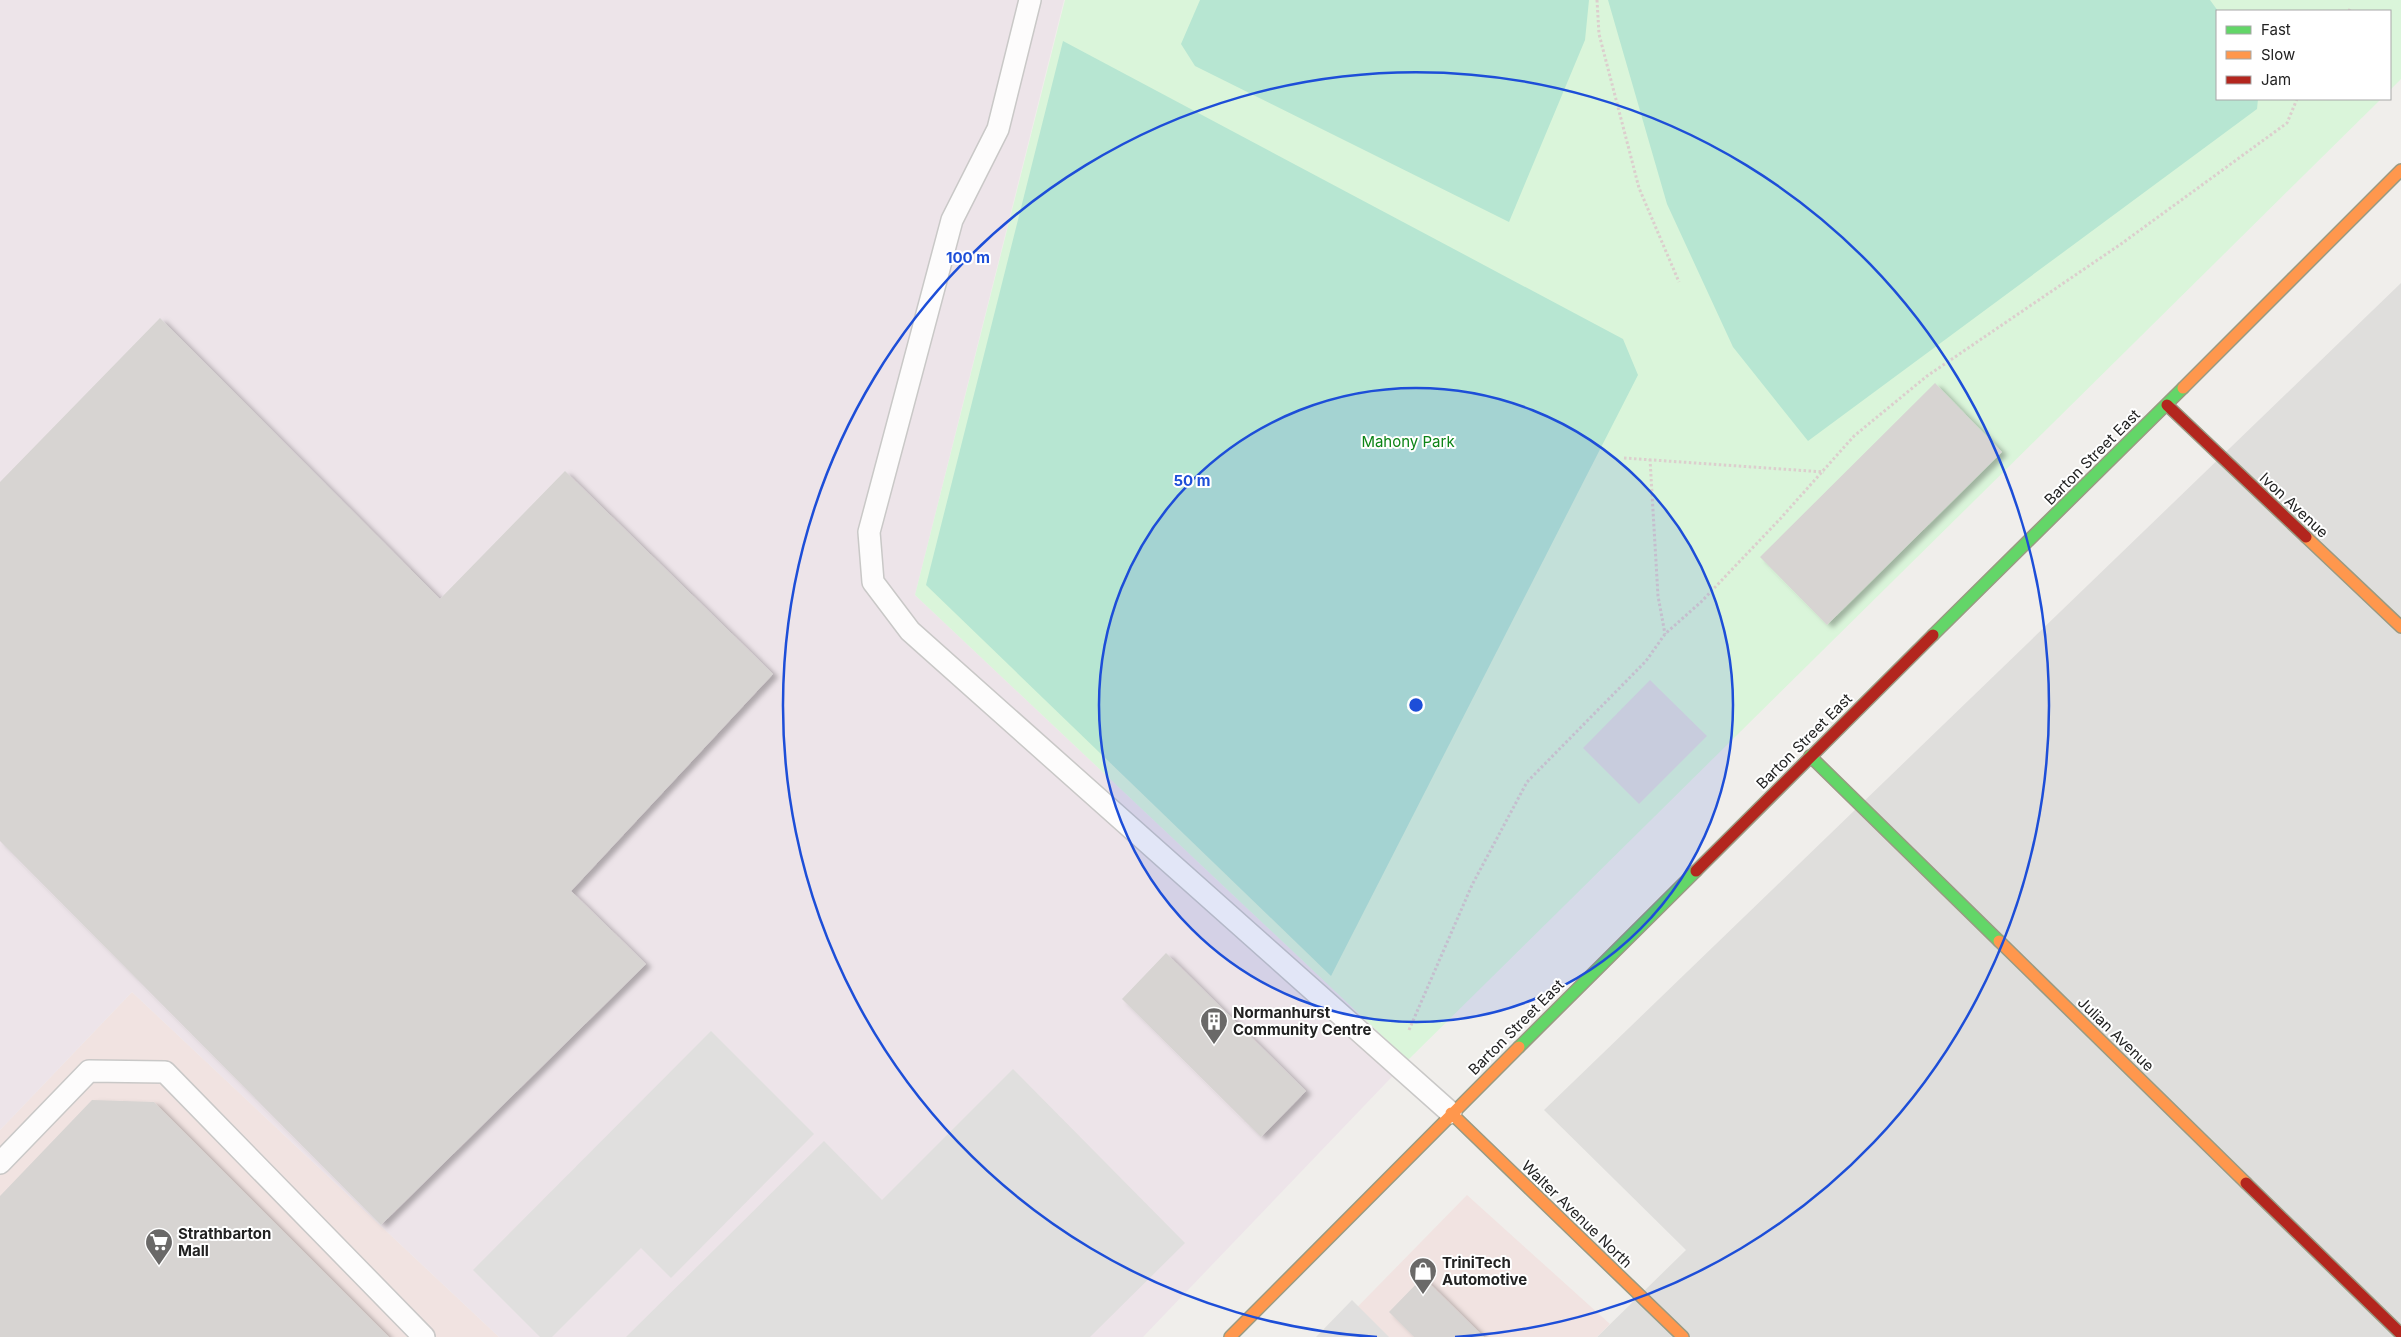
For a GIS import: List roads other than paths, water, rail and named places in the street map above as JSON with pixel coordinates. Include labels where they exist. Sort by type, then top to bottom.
[{"type":"main road","name":"Barton Street East","points":[[1230,1337],[1451,1113],[2167,405],[2401,170]]},
{"type":"main road","name":"Ivon Avenue","points":[[2167,405],[2401,627]]},
{"type":"main road","name":"Julian Avenue","points":[[1810,756],[2401,1334]]},
{"type":"main road","name":"Walter Avenue North","points":[[1451,1113],[1683,1337]]},
{"type":"lane","points":[[1030,0],[998,129],[952,220],[869,532],[873,582],[910,631],[1451,1113]]},
{"type":"lane","points":[[0,1163],[89,1071],[165,1072],[424,1337]]},
{"type":"place","name":"Normanhurst Community Centre","points":[[1214,1045]]},
{"type":"place","name":"Strathbarton Mall","points":[[159,1266]]},
{"type":"place","name":"TriniTech Automotive","points":[[1423,1295]]},
{"type":"park label","name":"Mahony Park","points":[[1408,441]]}]
